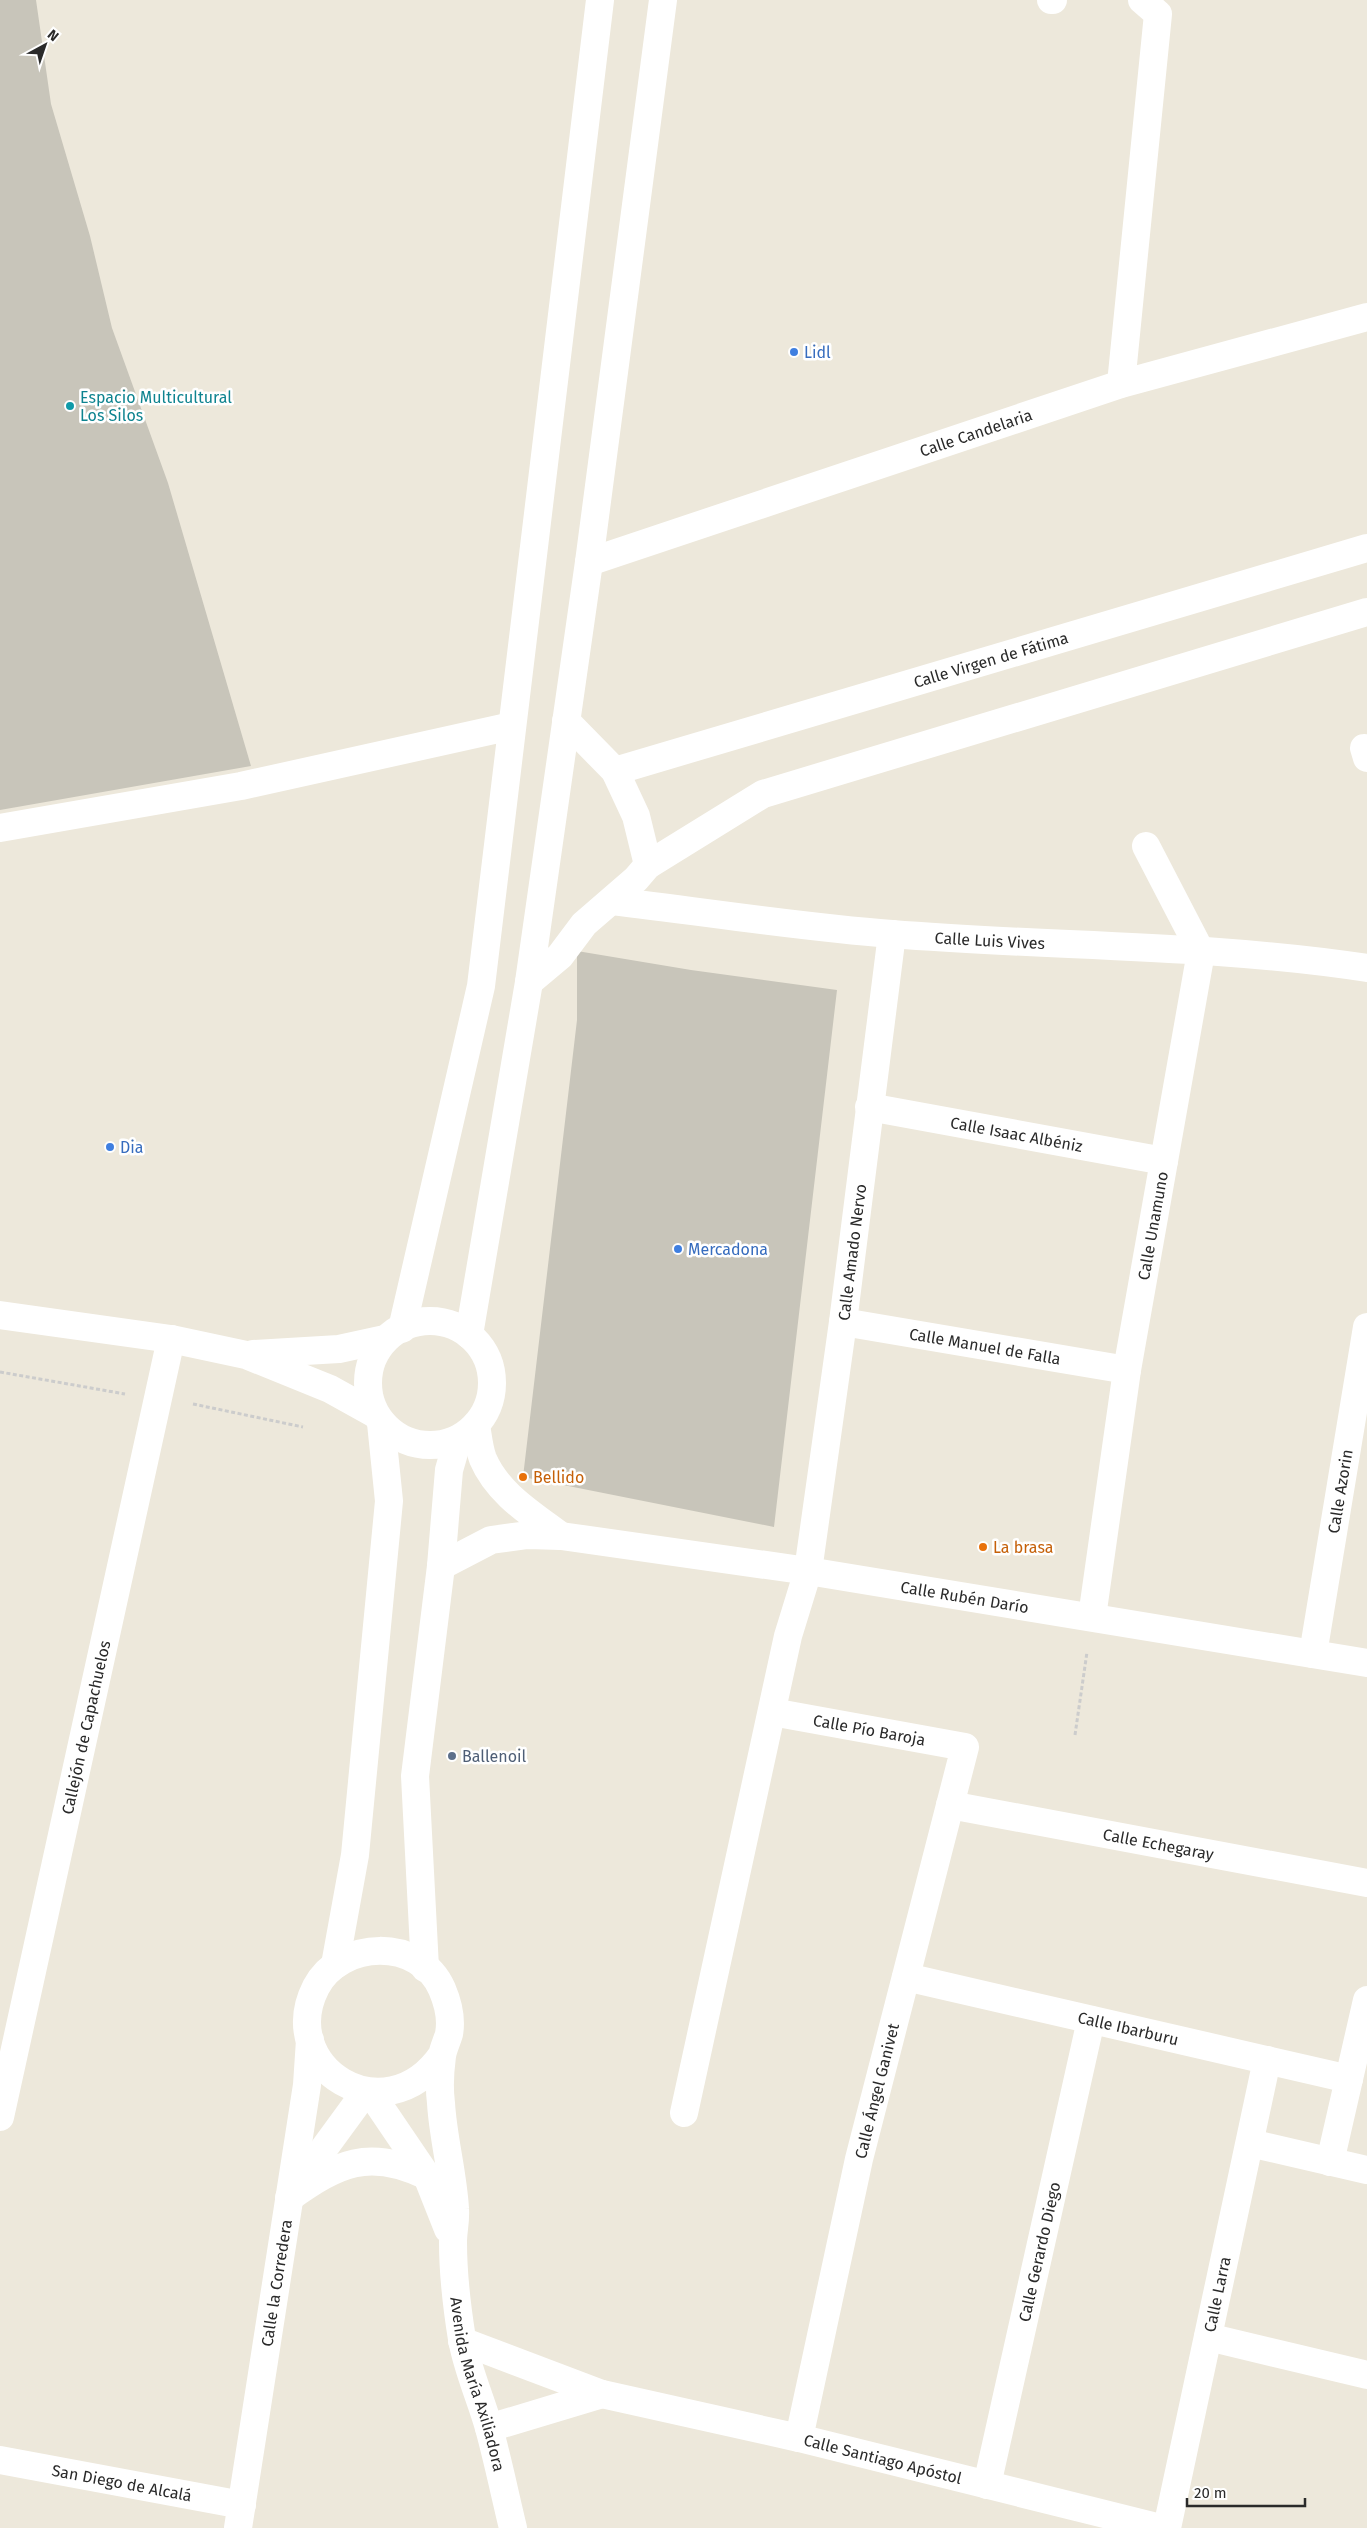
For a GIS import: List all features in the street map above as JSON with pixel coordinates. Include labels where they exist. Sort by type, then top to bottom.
[{"type":"street","points":[[335,1965],[355,1855],[389,1501],[378,1418],[368,1396],[368,1375],[373,1356],[393,1334],[481,986],[600,0]]},
{"type":"street","points":[[469,1335],[528,982],[566,721],[589,562],[663,0]]},
{"type":"street","points":[[1121,384],[1158,14],[1142,0]]},
{"type":"street","name":"Calle Candelaria","points":[[589,562],[1121,384],[1367,317]]},
{"type":"street","name":"Calle Virgen de Fátima","points":[[615,771],[1367,548]]},
{"type":"street","points":[[528,982],[560,956],[584,924],[636,880],[648,865],[763,794],[1367,612]]},
{"type":"street","points":[[566,721],[615,771],[636,816],[648,865]]},
{"type":"street","points":[[0,828],[241,786],[512,726]]},
{"type":"street","points":[[1146,846],[1201,952]]},
{"type":"street","name":"Calle Luis Vives","points":[[612,901],[892,934],[1316,960],[1367,968]]},
{"type":"street","name":"Calle Amado Nervo","points":[[684,2113],[788,1636],[808,1571],[844,1322],[869,1107],[892,934]]},
{"type":"street","name":"Calle Unamuno","points":[[1092,1617],[1127,1370],[1201,952]]},
{"type":"street","name":"Calle Isaac Albéniz","points":[[869,1107],[1164,1161]]},
{"type":"street","points":[[0,1315],[171,1339],[246,1355],[330,1389],[378,1418],[397,1436],[417,1444],[438,1445],[467,1432]]},
{"type":"street","points":[[246,1355],[339,1349],[393,1334],[420,1321],[432,1321],[458,1328],[469,1335],[482,1348],[492,1374],[489,1401],[467,1432],[449,1470],[441,1566],[415,1776],[425,1968]]},
{"type":"street","name":"Calle Manuel de Falla","points":[[844,1322],[1127,1370]]},
{"type":"street","name":"Calle Azorin","points":[[1313,1654],[1367,1327]]},
{"type":"street","name":"Callejón de Capachuelos","points":[[0,2117],[171,1339]]},
{"type":"street","points":[[467,1432],[494,1478],[509,1496],[561,1536]]},
{"type":"street","name":"Calle Rubén Darío","points":[[441,1566],[491,1540],[528,1535],[561,1536],[808,1571],[1367,1663]]},
{"type":"street","name":"Calle Pío Baroja","points":[[772,1712],[965,1747]]},
{"type":"street","name":"Calle Ángel Ganivet","points":[[799,2438],[859,2159],[965,1747]]},
{"type":"street","name":"Calle Echegaray","points":[[950,1804],[1367,1883]]},
{"type":"street","points":[[442,2054],[429,2072],[412,2084],[392,2091],[368,2092],[339,2080],[326,2068],[316,2054],[310,2038],[308,2012],[317,1986],[335,1965],[360,1952],[374,1950],[401,1954],[425,1968],[441,1986],[449,2008],[449,2032],[442,2054],[440,2102],[454,2193],[453,2242]]},
{"type":"street","name":"Calle Ibarburu","points":[[906,1977],[1349,2079]]},
{"type":"street","points":[[1330,2162],[1367,2000]]},
{"type":"street","name":"Calle Gerardo Diego","points":[[987,2485],[1091,2020]]},
{"type":"street","name":"Calle la Corredera","points":[[240,2516],[307,2085],[310,2038]]},
{"type":"street","name":"Calle Larra","points":[[1167,2528],[1267,2060]]},
{"type":"street","points":[[368,2092],[427,2176],[453,2242]]},
{"type":"street","points":[[289,2198],[368,2092]]},
{"type":"street","points":[[1250,2143],[1367,2170]]},
{"type":"street","points":[[289,2198],[322,2174],[364,2161],[396,2163],[427,2176]]},
{"type":"street","name":"Avenida María Axiliadora","points":[[453,2242],[462,2341],[489,2428],[513,2528]]},
{"type":"street","points":[[1208,2337],[1367,2375]]},
{"type":"street","name":"Calle Santiago Apóstol","points":[[462,2341],[602,2394],[799,2438],[1161,2528]]},
{"type":"street","name":"Calle Santiago Apóstol","points":[[489,2428],[602,2394]]},
{"type":"street","name":"San Diego de Alcalá","points":[[0,2460],[240,2516]]},
{"type":"path","points":[[1075,1735],[1092,1617]]},
{"type":"building","name":"Espacio Multicultural Los Silos","points":[[0,0],[36,0],[51,104],[90,236],[112,328],[168,483],[251,766],[0,810]]},
{"type":"building","name":"Mercadona","points":[[577,951],[691,970],[837,990],[774,1527],[523,1477],[577,1020]]},
{"type":"place","name":"Lidl","points":[[794,352]]},
{"type":"place","name":"Espacio Multicultural Los Silos","points":[[70,406]]},
{"type":"place","name":"Dia","points":[[110,1147]]},
{"type":"place","name":"Mercadona","points":[[678,1249]]},
{"type":"place","name":"Bellido","points":[[523,1477]]},
{"type":"place","name":"La brasa","points":[[983,1547]]},
{"type":"place","name":"Ballenoil","points":[[452,1756]]}]
